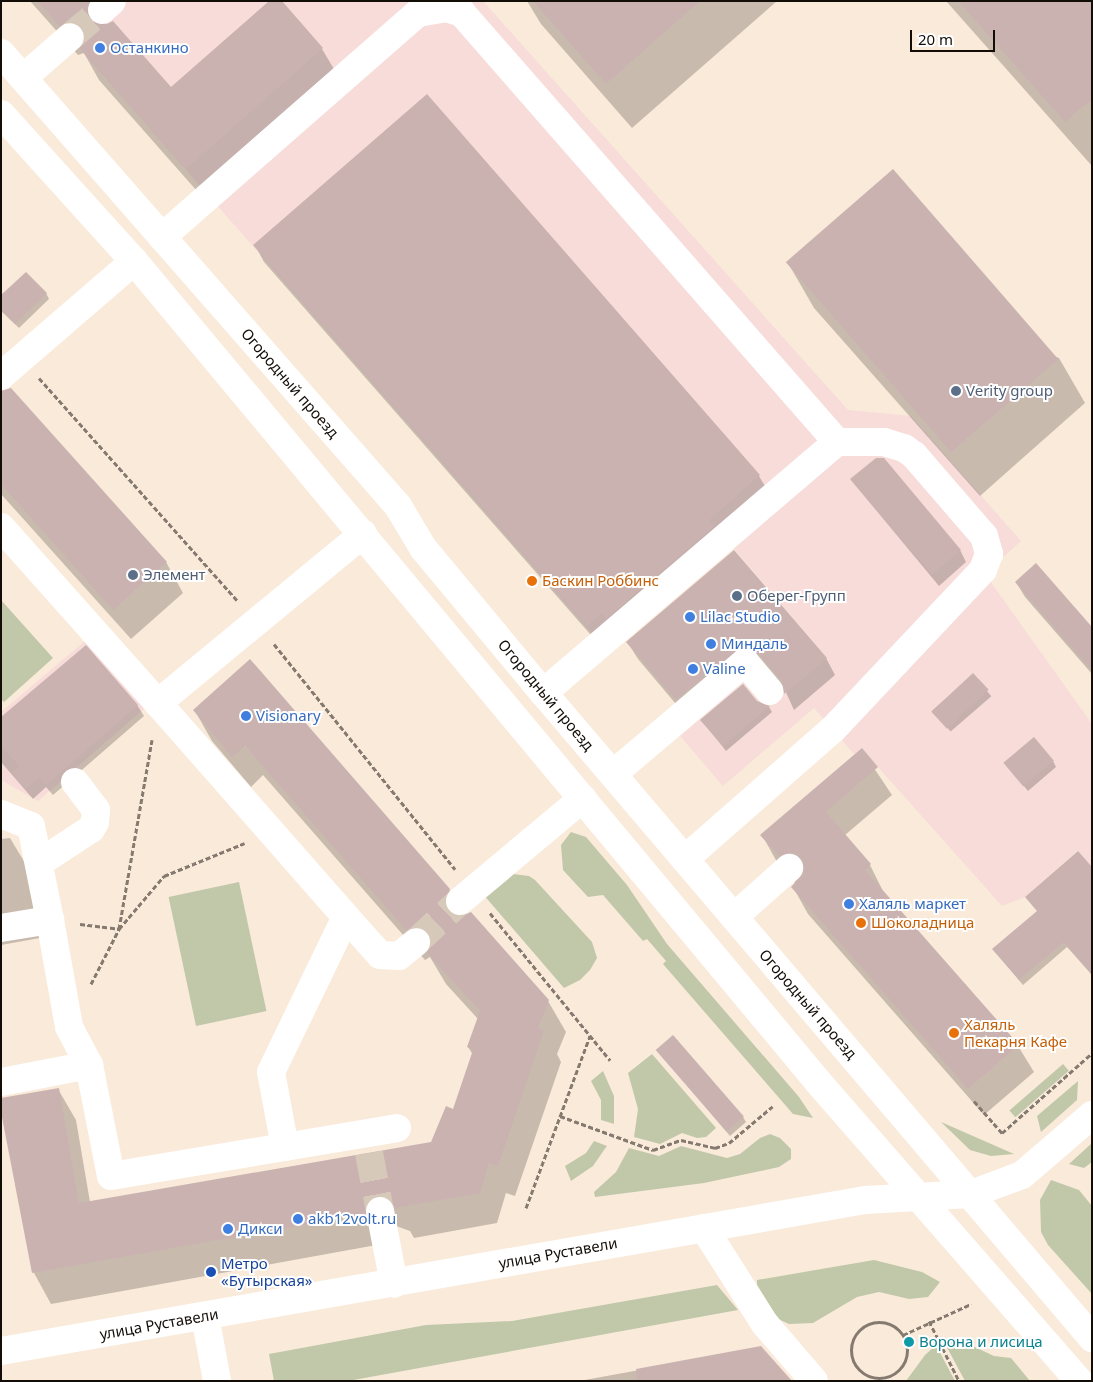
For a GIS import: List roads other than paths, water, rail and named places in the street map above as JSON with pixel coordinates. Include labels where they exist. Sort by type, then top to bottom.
[{"type":"main road","points":[[162,236],[418,13],[446,8],[462,13],[837,442]]},
{"type":"main road","points":[[23,78],[70,37]]},
{"type":"main road","name":"Огородный проезд","points":[[1,53],[398,506],[423,548],[539,688],[1092,1338]]},
{"type":"main road","points":[[1,114],[134,261],[819,1083],[922,1198],[1080,1381]]},
{"type":"main road","points":[[1,376],[134,261]]},
{"type":"main road","points":[[539,688],[837,442],[884,442],[904,448],[914,455],[984,536],[988,545],[988,561],[983,570],[832,729],[685,859]]},
{"type":"main road","points":[[539,688],[759,492]]},
{"type":"main road","points":[[1,528],[380,955],[399,956],[416,942]]},
{"type":"main road","points":[[158,703],[258,624],[363,534]]},
{"type":"main road","points":[[613,774],[745,662],[769,691]]},
{"type":"main road","points":[[39,863],[91,829],[95,822],[96,810],[75,782]]},
{"type":"main road","points":[[466,896],[583,798]]},
{"type":"main road","points":[[1,814],[31,826],[69,1027],[90,1065],[111,1176],[284,1147],[367,1143],[397,1128]]},
{"type":"main road","points":[[734,918],[789,868]]},
{"type":"main road","points":[[284,1147],[271,1072],[346,918]]},
{"type":"main road","points":[[1,928],[50,920]]},
{"type":"main road","points":[[1,1082],[90,1065]]},
{"type":"main road","name":"улица Руставели","points":[[1,1351],[394,1284],[866,1200],[971,1194],[1022,1175],[1092,1115]]},
{"type":"main road","points":[[380,1211],[394,1284]]},
{"type":"main road","points":[[704,1228],[765,1324],[814,1381]]},
{"type":"main road","points":[[205,1316],[216,1381]]},
{"type":"tunnel","points":[[70,37],[102,10]]},
{"type":"tunnel","points":[[416,942],[460,901]]},
{"type":"tunnel","points":[[369,1153],[380,1211]]},
{"type":"place","name":"Останкино","points":[[100,48]]},
{"type":"place","name":"Verity group","points":[[956,391]]},
{"type":"place","name":"Элемент","points":[[133,575]]},
{"type":"place","name":"Баскин Роббинс","points":[[532,581]]},
{"type":"place","name":"Оберег-Групп","points":[[737,596]]},
{"type":"place","name":"Lilac Studio","points":[[690,617]]},
{"type":"place","name":"Миндаль","points":[[711,644]]},
{"type":"place","name":"Valine","points":[[693,669]]},
{"type":"place","name":"Visionary","points":[[246,716]]},
{"type":"place","name":"Халяль маркет","points":[[849,904]]},
{"type":"place","name":"Шоколадница","points":[[861,923]]},
{"type":"place","name":"Халяль Пекарня Кафе","points":[[954,1033]]},
{"type":"place","name":"akb12volt.ru","points":[[298,1219]]},
{"type":"place","name":"Дикси","points":[[228,1229]]},
{"type":"place","name":"Метро «Бутырская»","points":[[211,1272]]},
{"type":"place","name":"Ворона и лисица","points":[[909,1342]]}]
